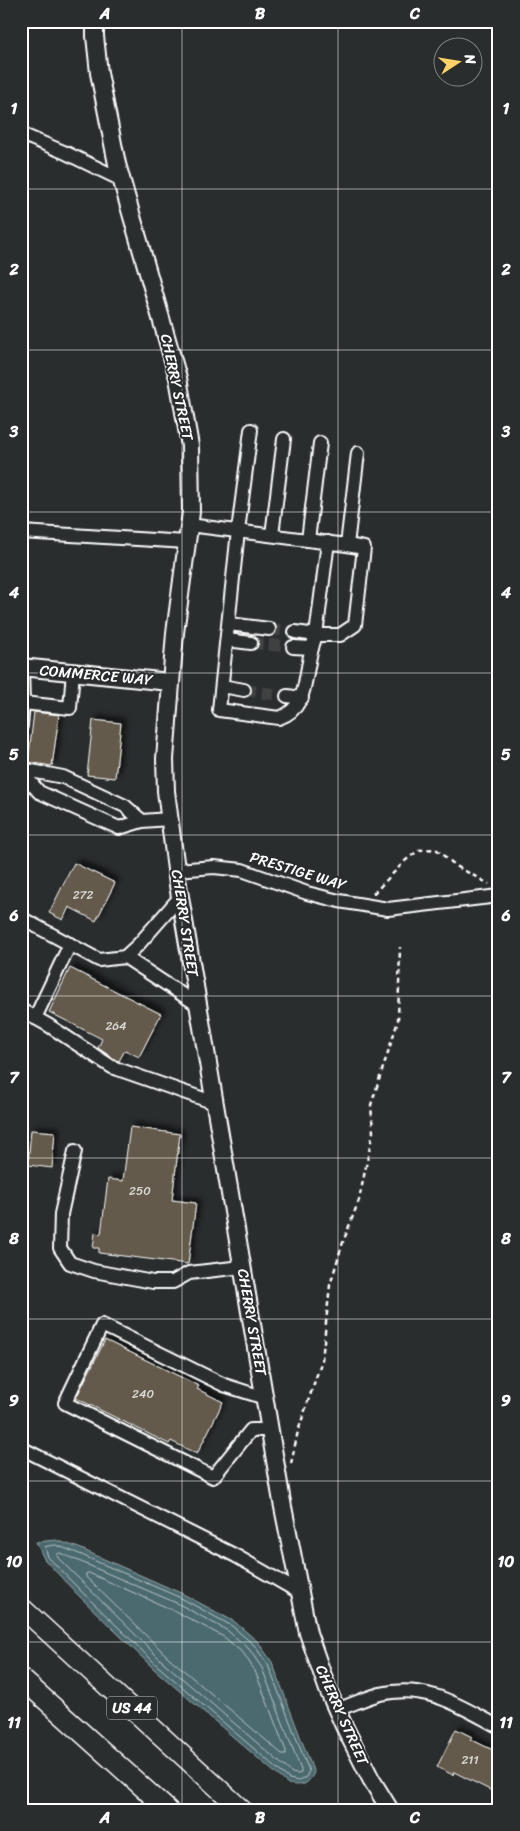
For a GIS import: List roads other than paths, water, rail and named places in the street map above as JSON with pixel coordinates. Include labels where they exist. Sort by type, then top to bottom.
[{"type":"highway","name":"US 44","points":[[21,1607],[242,1810]]},
{"type":"highway","points":[[21,1678],[168,1810]]},
{"type":"main road","name":"CHERRY STREET","points":[[95,21],[99,73],[117,164],[168,338],[184,404],[190,446],[192,474],[189,525],[170,682],[165,759],[169,819],[198,1005],[270,1430],[308,1633],[336,1710],[359,1757],[390,1810]]},
{"type":"main road","name":"COMMERCE WAY","points":[[22,667],[170,682]]},
{"type":"street","points":[[21,134],[122,180]]},
{"type":"street","points":[[251,430],[238,531],[220,710],[279,718],[287,716],[296,708],[302,698],[316,635],[328,542]]},
{"type":"street","points":[[272,535],[284,439]]},
{"type":"street","points":[[308,540],[320,443]]},
{"type":"street","points":[[347,545],[358,453]]},
{"type":"street","points":[[189,525],[364,548],[355,625],[340,634],[316,635],[295,632]]},
{"type":"street","points":[[21,532],[187,542]]},
{"type":"street","points":[[229,624],[269,629]]},
{"type":"street","points":[[227,640],[251,643]]},
{"type":"street","points":[[293,647],[312,648]]},
{"type":"street","points":[[21,726],[23,703],[22,667]]},
{"type":"street","points":[[23,703],[70,708],[73,672]]},
{"type":"street","points":[[222,686],[244,690]]},
{"type":"street","points":[[287,696],[302,698]]},
{"type":"street","points":[[21,770],[38,792],[119,828],[142,821],[169,819]]},
{"type":"street","points":[[21,770],[62,777],[125,806],[142,821]]},
{"type":"street","name":"PRESTIGE WAY","points":[[177,870],[214,867],[242,870],[307,893],[388,909],[451,901],[495,891]]},
{"type":"street","points":[[21,918],[99,960],[125,957],[181,896]]},
{"type":"street","points":[[35,1018],[70,944]]},
{"type":"street","points":[[125,957],[198,1005]]},
{"type":"street","points":[[21,1010],[112,1067],[216,1103]]},
{"type":"street","points":[[75,1151],[61,1214],[60,1248],[70,1263],[94,1271],[153,1282],[173,1282],[189,1273],[242,1267]]},
{"type":"street","points":[[265,1398],[224,1385],[102,1325],[65,1403],[213,1477],[251,1430],[270,1430]]},
{"type":"street","points":[[21,1448],[236,1556],[299,1592]]},
{"type":"street","points":[[336,1710],[379,1694],[407,1691],[424,1692],[450,1701],[499,1727]]},
{"type":"water","points":[[56,1540],[79,1548],[183,1594],[235,1622],[258,1642],[272,1662],[314,1773],[309,1780],[301,1785],[288,1784],[154,1669],[44,1559],[36,1542]]},
{"type":"tunnel","points":[[269,629],[295,632]]},
{"type":"tunnel","points":[[251,643],[293,647]]},
{"type":"tunnel","points":[[244,690],[287,696]]}]
